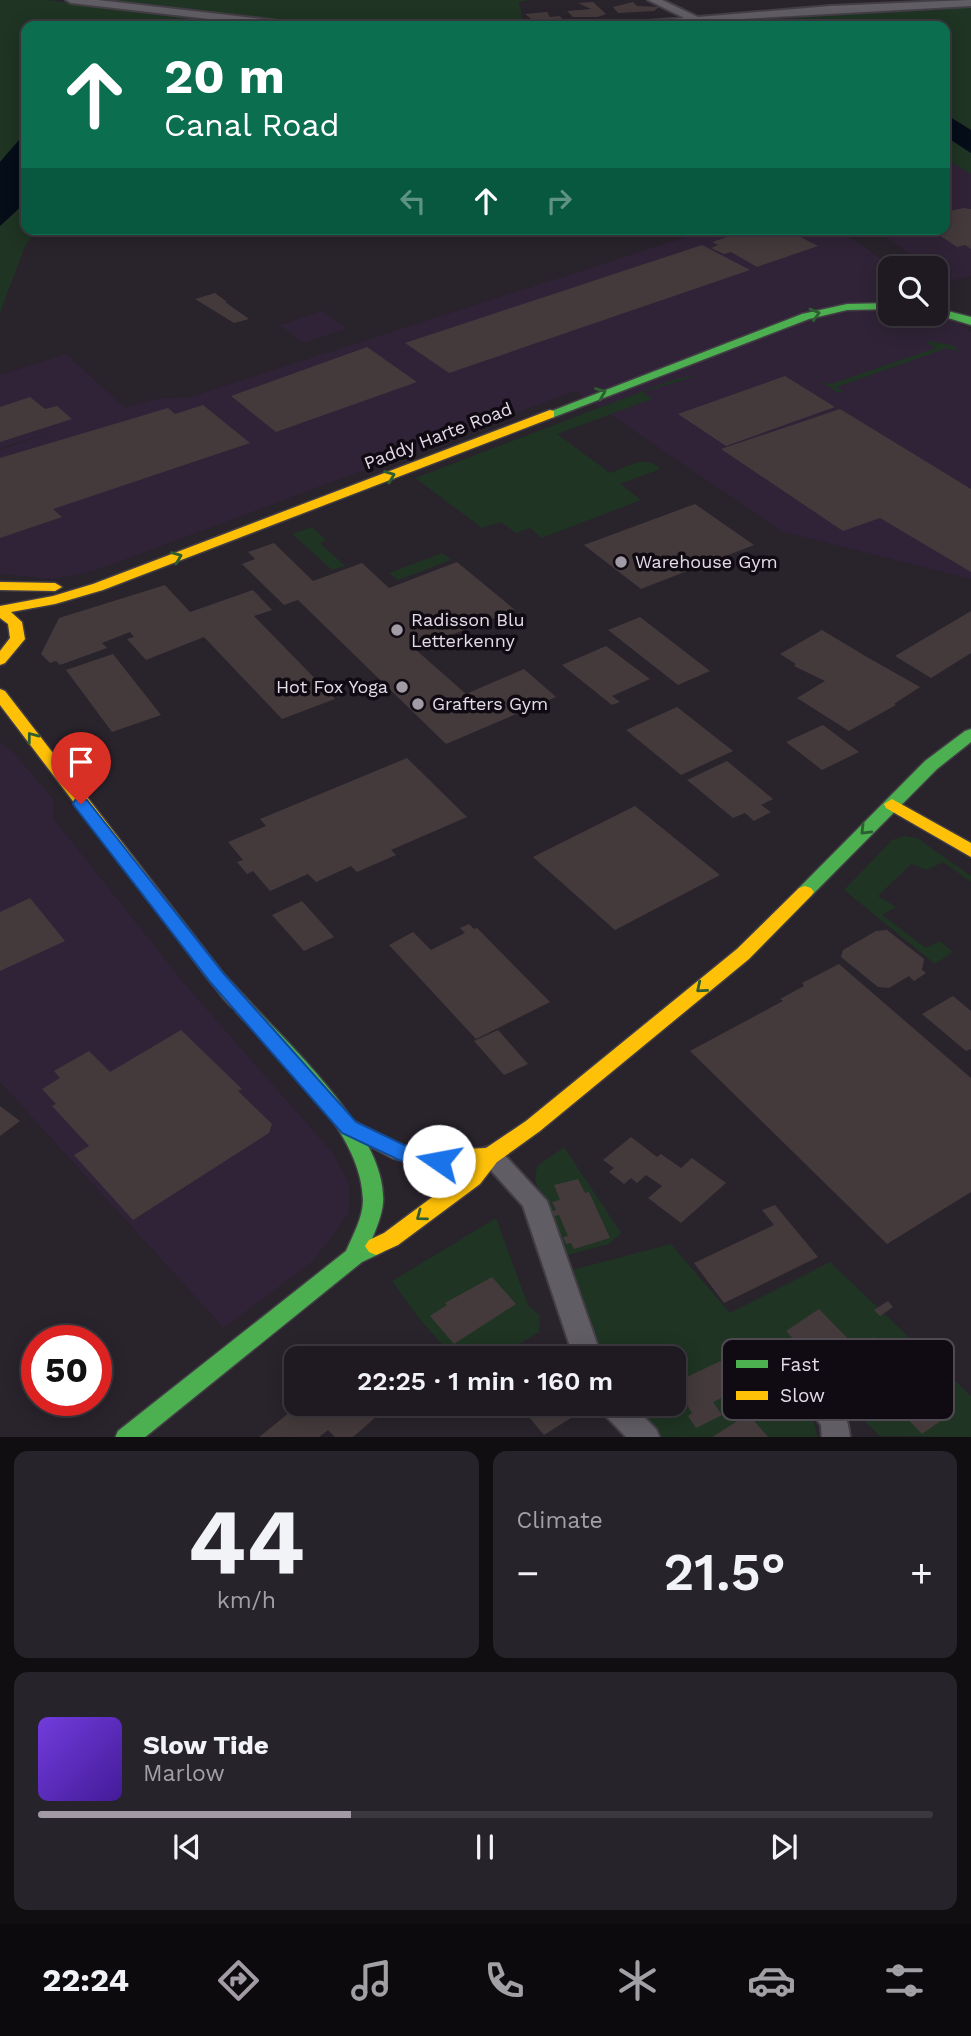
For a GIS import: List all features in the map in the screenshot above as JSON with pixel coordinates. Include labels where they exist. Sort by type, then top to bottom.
[{"type":"main road","name":"Paddy Harte Road","points":[[0,611],[55,600],[113,581],[806,316],[847,307],[878,306]]},
{"type":"main road","points":[[948,314],[971,321]]},
{"type":"main road","points":[[0,586],[39,588],[113,581]]},
{"type":"main road","points":[[0,611],[15,622],[18,629],[13,647],[0,660]]},
{"type":"main road","points":[[0,694],[217,978],[349,1127],[372,1183],[373,1202],[355,1256]]},
{"type":"main road","points":[[125,1437],[355,1256],[391,1239],[473,1178],[490,1156],[533,1126],[743,954],[931,765],[971,734]]},
{"type":"main road","points":[[892,804],[971,851]]},
{"type":"main road","points":[[349,1127],[399,1152],[425,1159],[490,1156]]},
{"type":"street","points":[[71,0],[253,21]]},
{"type":"street","points":[[653,0],[696,19]]},
{"type":"street","points":[[675,21],[888,3],[971,3]]},
{"type":"street","points":[[490,1156],[534,1201],[584,1346]]},
{"type":"street","points":[[625,1416],[646,1437]]},
{"type":"street","points":[[833,1420],[836,1437]]},
{"type":"shaded area","points":[[950,117],[971,130],[971,153],[950,139]]},
{"type":"shaded area","points":[[21,138],[21,207],[0,226],[0,162]]},
{"type":"shaded area","points":[[950,161],[971,174],[971,276],[950,281],[948,256],[913,256],[883,235],[950,235]]},
{"type":"shaded area","points":[[692,235],[846,235],[878,257],[878,326],[948,326],[948,313],[971,332],[971,579],[784,532],[575,391],[94,571],[53,579],[0,574],[0,450],[54,431],[0,448],[0,375],[66,354],[125,408],[156,399],[190,397]]},
{"type":"shaded area","points":[[323,311],[346,329],[303,343],[280,325]]},
{"type":"shaded area","points":[[0,742],[14,753],[53,799],[53,818],[182,981],[331,1151],[349,1183],[349,1213],[312,1262],[224,1328],[0,1082]]},
{"type":"green space","points":[[0,0],[47,0],[217,21],[21,21],[21,138],[0,162]]},
{"type":"green space","points":[[92,0],[529,0],[519,2],[523,21],[268,21]]},
{"type":"green space","points":[[971,7],[971,130],[950,117],[950,21],[751,21]]},
{"type":"green space","points":[[950,139],[971,153],[971,174],[950,161]]},
{"type":"green space","points":[[21,207],[21,235],[33,235],[25,246],[0,313],[0,226]]},
{"type":"green space","points":[[926,342],[954,346],[959,351],[947,348],[837,387],[843,391],[839,393],[821,382],[831,384],[936,348]]},
{"type":"green space","points":[[699,375],[643,392],[652,399],[557,434],[610,473],[642,462],[649,462],[660,469],[620,484],[641,500],[542,538],[530,528],[516,533],[501,522],[482,528],[415,478],[675,379]]},
{"type":"green space","points":[[312,527],[326,540],[320,543],[345,566],[332,570],[292,534]]},
{"type":"green space","points":[[442,553],[451,560],[398,580],[389,573]]},
{"type":"green space","points":[[904,836],[917,838],[971,876],[971,882],[943,862],[927,870],[911,864],[878,896],[896,907],[882,915],[926,948],[940,941],[953,952],[935,964],[844,890],[892,840]]},
{"type":"green space","points":[[564,1147],[621,1233],[609,1244],[563,1256],[535,1180],[537,1166]]},
{"type":"green space","points":[[496,1218],[528,1305],[540,1316],[539,1332],[516,1346],[443,1346],[417,1316],[392,1281]]},
{"type":"green space","points":[[671,1244],[730,1313],[830,1262],[911,1339],[722,1339],[722,1420],[813,1420],[818,1437],[661,1437],[639,1416],[686,1416],[686,1346],[596,1346],[568,1271]]},
{"type":"green space","points":[[954,1380],[971,1396],[971,1437],[880,1436],[863,1420],[954,1420]]},
{"type":"building","points":[[593,2],[606,14],[598,17],[573,17],[567,11],[591,9],[578,3]]},
{"type":"building","points":[[633,2],[637,6],[659,7],[654,11],[618,13],[613,7]]},
{"type":"building","points":[[547,12],[550,17],[560,16],[563,20],[534,21],[525,14]]},
{"type":"building","points":[[971,209],[971,249],[965,245],[957,247],[939,235],[950,235],[950,211]]},
{"type":"building","points":[[733,235],[797,235],[818,246],[757,267],[731,252],[724,254],[711,248],[718,245],[712,242]]},
{"type":"building","points":[[702,245],[750,270],[449,373],[405,343]]},
{"type":"building","points":[[215,293],[249,319],[234,323],[195,299]]},
{"type":"building","points":[[367,347],[417,382],[276,432],[231,396]]},
{"type":"building","points":[[785,376],[835,407],[726,446],[678,414]]},
{"type":"building","points":[[30,397],[45,409],[57,406],[72,419],[0,442],[0,407]]},
{"type":"building","points":[[203,405],[250,443],[53,509],[62,517],[0,538],[0,458],[168,408],[175,414]]},
{"type":"building","points":[[840,409],[971,489],[971,572],[880,518],[843,531],[721,449]]},
{"type":"building","points":[[695,504],[754,545],[641,589],[584,545]]},
{"type":"building","name":"Radisson Blu Letterkenny","points":[[274,543],[313,581],[362,563],[389,588],[457,562],[515,610],[415,649],[466,694],[524,669],[556,697],[446,744],[298,600],[284,605],[242,564],[255,559],[248,552]]},
{"type":"building","points":[[165,585],[190,612],[253,590],[272,610],[254,616],[335,699],[282,719],[204,637],[146,660],[127,639],[134,637],[130,632],[102,643],[107,648],[60,665],[56,661],[50,663],[41,654],[59,618]]},
{"type":"building","points":[[971,611],[971,653],[931,678],[895,656]]},
{"type":"building","points":[[640,617],[710,671],[678,685],[608,630]]},
{"type":"building","points":[[822,630],[920,687],[894,704],[896,705],[849,731],[797,698],[825,681],[794,666],[796,664],[780,654]]},
{"type":"building","points":[[606,646],[650,679],[612,696],[620,702],[612,705],[562,665]]},
{"type":"building","points":[[113,654],[161,715],[112,732],[66,670]]},
{"type":"building","points":[[677,707],[733,751],[681,775],[626,730]]},
{"type":"building","points":[[823,725],[859,752],[822,770],[786,742]]},
{"type":"building","points":[[407,758],[467,817],[391,850],[396,855],[357,872],[351,866],[316,882],[308,874],[270,891],[253,871],[247,874],[237,862],[243,860],[228,842],[266,826],[260,819]]},
{"type":"building","points":[[727,761],[773,799],[761,805],[771,812],[754,821],[745,813],[733,818],[687,780]]},
{"type":"building","points":[[635,806],[720,875],[615,930],[533,857]]},
{"type":"building","points":[[30,898],[65,941],[0,971],[0,912]]},
{"type":"building","points":[[302,901],[334,937],[304,951],[272,915]]},
{"type":"building","points":[[469,924],[474,929],[477,928],[550,1002],[476,1039],[389,945],[413,932],[431,950],[465,933],[460,928]]},
{"type":"building","points":[[887,930],[924,959],[922,970],[926,973],[914,981],[909,976],[889,988],[878,987],[841,957],[843,950],[876,931]]},
{"type":"building","points":[[839,964],[971,1078],[971,1192],[887,1244],[690,1051],[783,1001],[780,999],[804,986],[802,983]]},
{"type":"building","points":[[953,996],[971,1011],[971,1049],[966,1051],[922,1014]]},
{"type":"building","points":[[181,1030],[242,1089],[238,1091],[272,1124],[269,1133],[133,1220],[74,1155],[89,1146],[52,1106],[56,1104],[42,1089],[60,1078],[54,1071],[89,1051],[110,1072]]},
{"type":"building","points":[[498,1030],[528,1064],[504,1075],[474,1041]]},
{"type":"building","points":[[0,1106],[20,1121],[0,1136]]},
{"type":"building","points":[[631,1137],[657,1157],[661,1154],[681,1168],[692,1158],[726,1183],[681,1223],[648,1198],[662,1186],[646,1175],[637,1183],[631,1178],[624,1184],[609,1172],[614,1168],[603,1160]]},
{"type":"building","points":[[578,1179],[585,1193],[589,1192],[610,1238],[574,1249],[571,1243],[566,1244],[563,1237],[568,1236],[559,1215],[555,1216],[552,1211],[556,1210],[552,1202],[560,1200],[554,1185]]},
{"type":"building","points":[[775,1205],[818,1257],[724,1303],[694,1263],[774,1225],[762,1210]]},
{"type":"building","points":[[492,1277],[516,1304],[454,1344],[430,1316],[447,1305],[445,1303]]},
{"type":"building","points":[[888,1301],[893,1307],[880,1316],[874,1310]]},
{"type":"building","points":[[819,1309],[848,1339],[793,1339],[786,1331]]},
{"type":"building","points":[[722,1360],[722,1398],[713,1402],[722,1415],[696,1428],[688,1416],[692,1413],[686,1403],[686,1377]]},
{"type":"building","points":[[285,1416],[377,1416],[353,1437],[335,1437],[328,1430],[319,1437],[259,1437]]},
{"type":"building","points":[[528,1416],[574,1416],[544,1435]]},
{"type":"building","points":[[739,1420],[753,1420],[768,1437],[713,1437]]},
{"type":"building","points":[[909,1420],[942,1420],[922,1434]]},
{"type":"traffic: fast","points":[[550,414],[806,316],[847,307],[878,306]]},
{"type":"traffic: fast","points":[[948,314],[971,321]]},
{"type":"traffic: fast","points":[[805,892],[931,765],[971,734]]},
{"type":"traffic: fast","points":[[243,1007],[303,1071],[344,1123],[360,1150],[370,1175],[373,1200],[355,1256]]},
{"type":"traffic: fast","points":[[127,1437],[355,1256],[376,1246]]},
{"type":"traffic: slow","points":[[0,610],[55,600],[98,587],[550,414]]},
{"type":"traffic: slow","points":[[0,586],[55,587]]},
{"type":"traffic: slow","points":[[0,611],[15,622],[18,639],[0,660]]},
{"type":"traffic: slow","points":[[0,694],[217,978],[243,1007]]},
{"type":"traffic: slow","points":[[892,804],[971,851]]},
{"type":"traffic: slow","points":[[376,1246],[391,1239],[473,1178],[490,1156],[533,1126],[743,954],[805,892]]},
{"type":"traffic: slow","points":[[349,1127],[399,1152],[425,1159],[490,1156]]},
{"type":"place","name":"Warehouse Gym","points":[[621,562]]},
{"type":"place","name":"Radisson Blu Letterkenny","points":[[397,630]]},
{"type":"place","name":"Hot Fox Yoga","points":[[402,687]]},
{"type":"place","name":"Grafters Gym","points":[[418,704]]},
{"type":"route","points":[[81,804],[217,978],[349,1127],[399,1152],[439,1161]]}]
